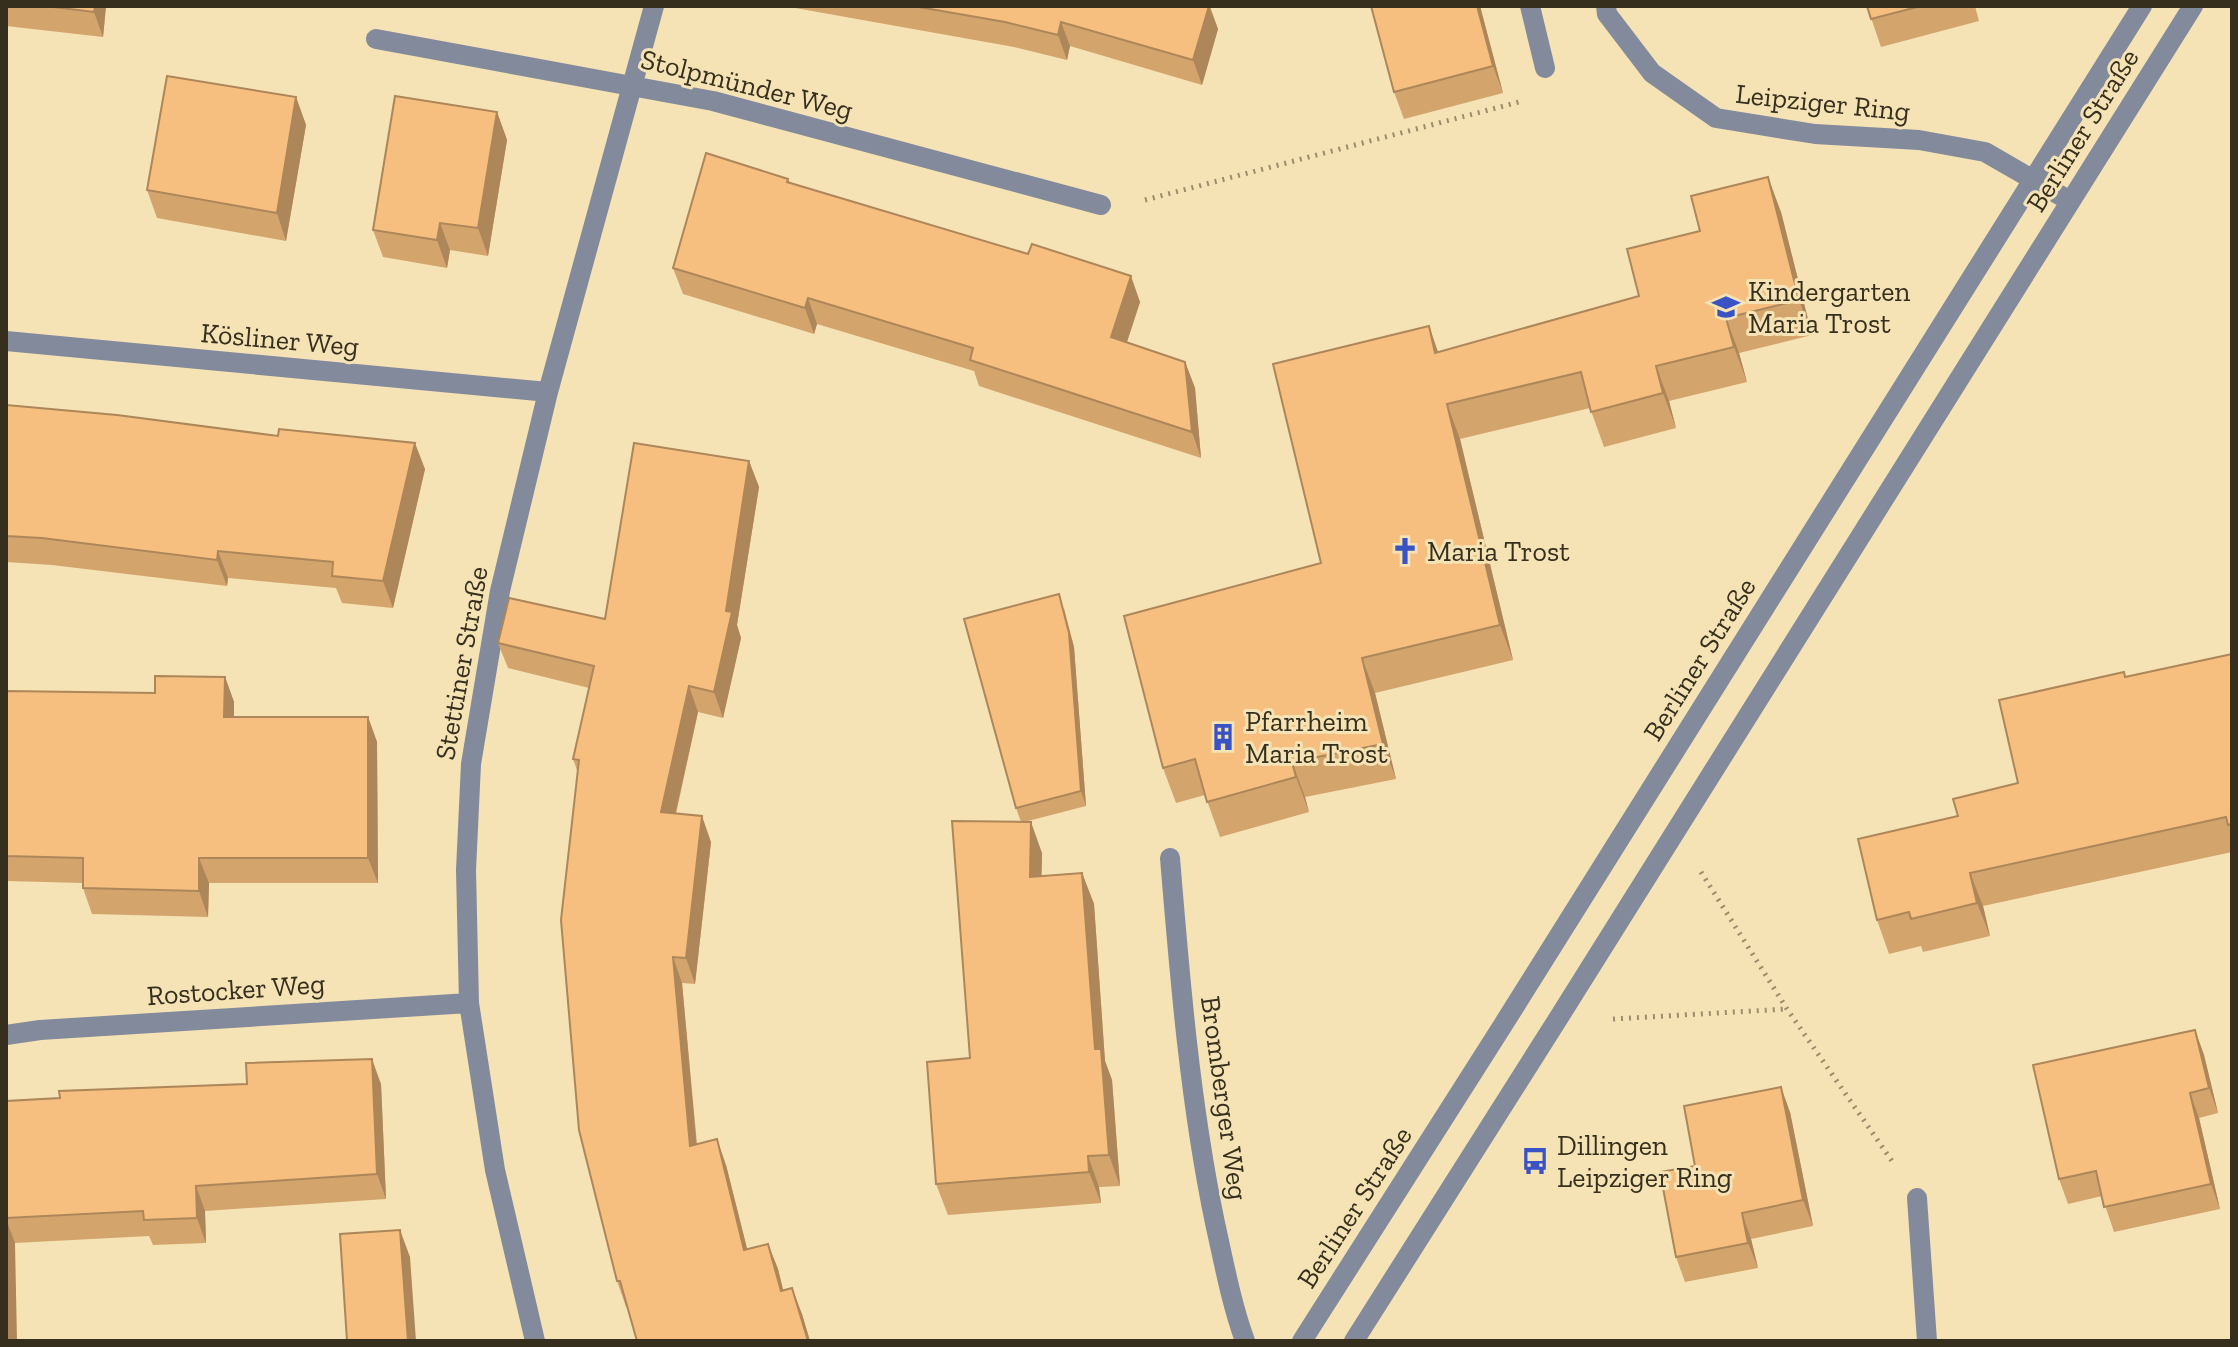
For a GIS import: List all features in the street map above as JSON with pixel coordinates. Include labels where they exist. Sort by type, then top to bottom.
[{"type":"street","name":"Stettiner Straße","points":[[535,1341],[495,1170],[469,1003],[466,870],[471,764],[500,591],[548,392],[654,6]]},
{"type":"street","points":[[1530,6],[1545,68]]},
{"type":"street","name":"Leipziger Ring","points":[[1606,6],[1607,14],[1652,73],[1716,118],[1815,134],[1919,140],[1985,152],[2070,201]]},
{"type":"street","name":"Berliner Straße","points":[[1302,1341],[2142,6]]},
{"type":"street","name":"Berliner Straße","points":[[1354,1341],[2193,6]]},
{"type":"street","name":"Stolpmünder Weg","points":[[376,39],[713,101],[1101,205]]},
{"type":"street","name":"Kösliner Weg","points":[[6,341],[548,392]]},
{"type":"street","name":"Bromberger Weg","points":[[1170,858],[1188,1057],[1205,1175],[1234,1309],[1245,1341]]},
{"type":"street","name":"Rostocker Weg","points":[[6,1035],[40,1030],[469,1003]]},
{"type":"street","points":[[1917,1198],[1927,1341]]},
{"type":"path","points":[[1101,205],[1158,198],[1532,99],[1545,68]]},
{"type":"path","points":[[1675,831],[1787,1009],[1917,1198]]},
{"type":"path","points":[[1556,1022],[1787,1009]]},
{"type":"building","points":[[45,6],[95,6],[94,12]]},
{"type":"building","points":[[913,6],[1209,6],[1193,60],[1061,22],[1058,35]]},
{"type":"building","points":[[1371,6],[1477,6],[1493,66],[1394,92]]},
{"type":"building","points":[[1867,6],[1921,6],[1871,19]]},
{"type":"building","points":[[167,76],[296,97],[277,213],[147,190]]},
{"type":"building","points":[[395,96],[497,112],[478,228],[440,223],[437,240],[373,230]]},
{"type":"building","points":[[706,153],[788,179],[787,182],[1028,254],[1032,244],[1131,276],[1111,337],[1185,362],[1192,432],[970,360],[973,348],[808,298],[805,308],[673,268]]},
{"type":"building","points":[[1768,177],[1799,300],[1726,318],[1734,347],[1656,366],[1663,393],[1591,412],[1581,372],[1447,404],[1500,625],[1362,658],[1383,744],[1292,762],[1296,777],[1207,802],[1195,759],[1163,768],[1124,616],[1321,563],[1273,364],[1429,326],[1435,353],[1639,296],[1627,249],[1700,231],[1691,196]]},
{"type":"building","points":[[6,405],[117,415],[278,436],[279,429],[415,443],[383,581],[332,576],[333,562],[218,551],[217,560],[6,536]]},
{"type":"building","points":[[634,443],[749,461],[726,611],[732,612],[714,692],[689,686],[661,812],[702,816],[686,958],[673,957],[690,1146],[717,1139],[744,1250],[768,1244],[781,1291],[792,1288],[808,1341],[637,1341],[620,1281],[617,1281],[579,1130],[561,920],[579,760],[573,759],[594,666],[498,643],[509,598],[605,619]]},
{"type":"building","points":[[1059,594],[1069,633],[1081,791],[1016,808],[964,619]]},
{"type":"building","points":[[2232,654],[2232,824],[2228,825],[2226,817],[1970,873],[1977,903],[1911,919],[1909,912],[1877,920],[1858,839],[1958,816],[1953,799],[2018,783],[1999,700],[2124,672],[2125,677]]},
{"type":"building","points":[[155,676],[225,677],[224,717],[368,717],[368,858],[199,858],[199,891],[83,888],[83,858],[6,856],[7,691],[155,693]]},
{"type":"building","points":[[952,821],[1031,822],[1030,877],[1082,873],[1095,1049],[1101,1049],[1109,1155],[1088,1156],[1089,1172],[936,1184],[927,1062],[970,1058]]},
{"type":"building","points":[[2195,1030],[2209,1088],[2190,1093],[2211,1184],[2104,1207],[2096,1171],[2059,1179],[2033,1065]]},
{"type":"building","points":[[372,1059],[377,1174],[196,1186],[197,1218],[144,1220],[143,1211],[6,1218],[6,1101],[60,1098],[59,1091],[247,1084],[246,1063]]},
{"type":"building","points":[[1781,1087],[1803,1200],[1742,1213],[1748,1243],[1676,1257],[1660,1172],[1695,1166],[1684,1106]]},
{"type":"building","points":[[400,1230],[408,1341],[347,1341],[340,1234]]},
{"type":"building","points":[[6,1238],[9,1341],[6,1341]]},
{"type":"place","name":"Kindergarten Maria Trost","points":[[1726,307]]},
{"type":"place","name":"Maria Trost","points":[[1405,551]]},
{"type":"place","name":"Pfarrheim Maria Trost","points":[[1223,737]]},
{"type":"place","name":"Dillingen Leipziger Ring","points":[[1535,1161]]}]
